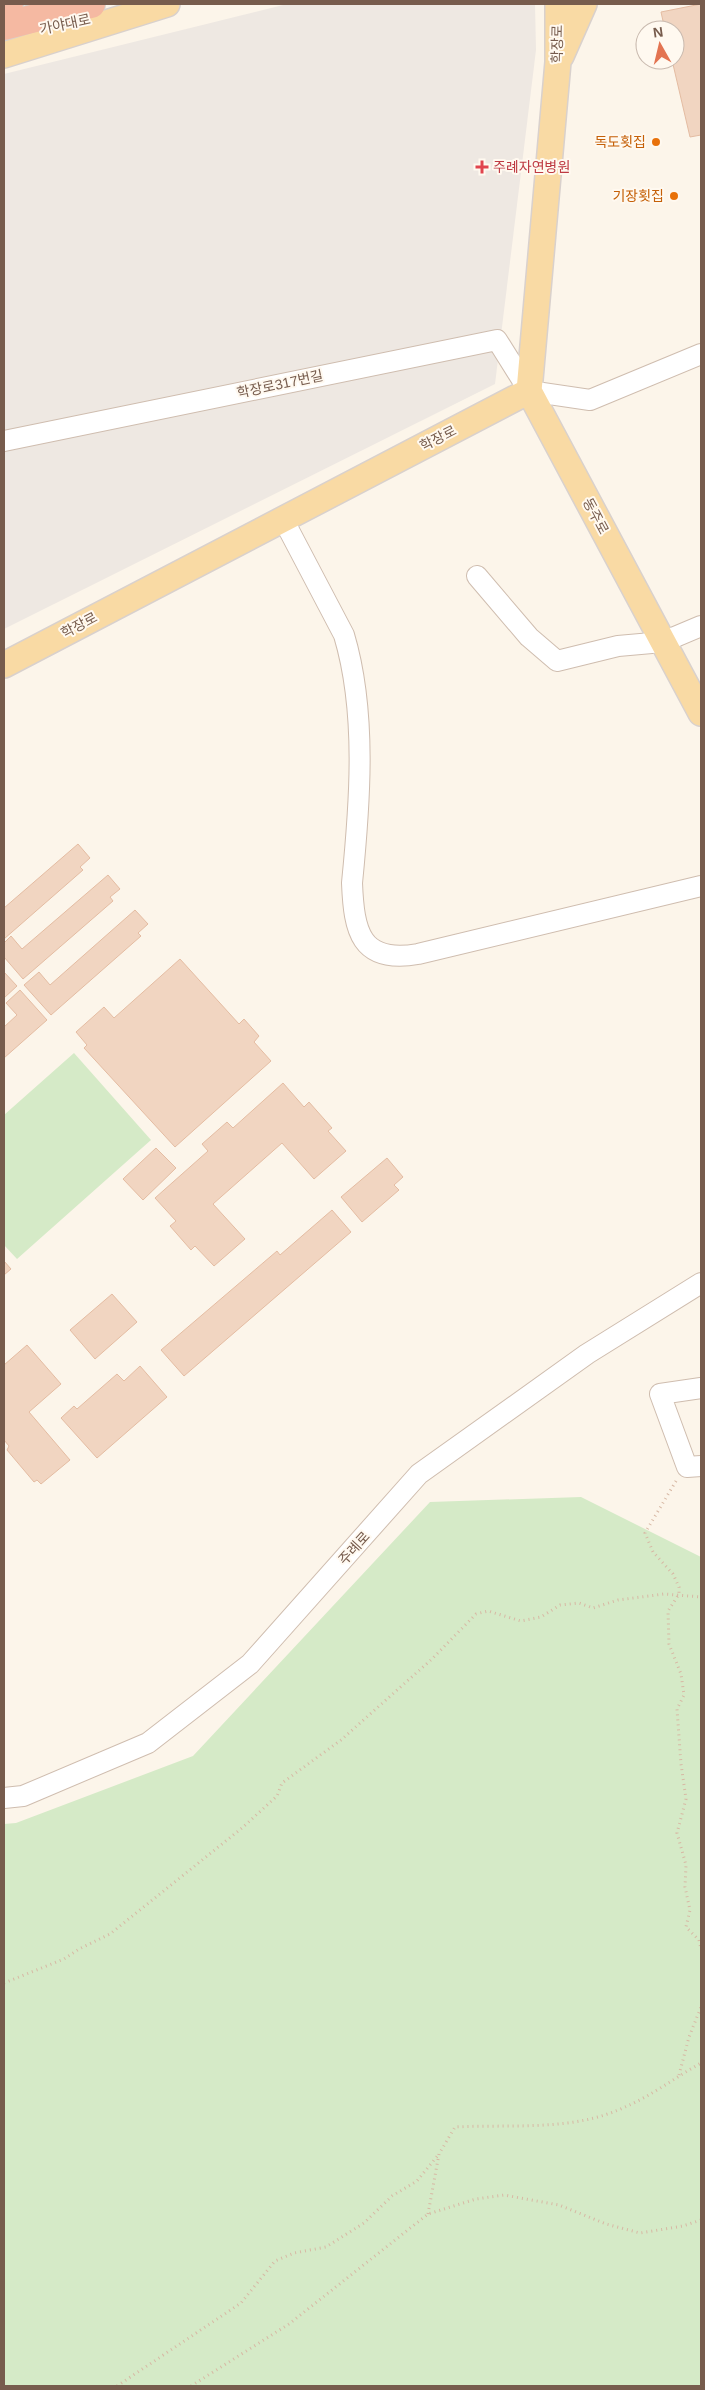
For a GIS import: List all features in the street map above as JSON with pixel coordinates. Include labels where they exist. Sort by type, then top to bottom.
[{"type":"highway","points":[[4,5],[9,4]]},
{"type":"highway","points":[[4,26],[91,4]]},
{"type":"main road","name":"가야대로","points":[[4,37],[155,4]]},
{"type":"main road","points":[[4,54],[166,4]]},
{"type":"main road","name":"학장로","points":[[4,664],[529,390],[558,62],[558,4]]},
{"type":"main road","points":[[558,62],[584,4]]},
{"type":"main road","name":"동주로","points":[[529,390],[701,713]]},
{"type":"street","name":"학장로317번길","points":[[4,441],[497,340],[529,390]]},
{"type":"street","points":[[529,390],[590,400],[701,354]]},
{"type":"street","points":[[283,519],[340,628],[348,649],[360,735],[352,883],[353,906],[356,927],[364,940],[374,950],[388,956],[402,957],[418,954],[701,886]]},
{"type":"street","points":[[477,576],[528,637],[557,661],[618,646],[663,642],[700,625]]},
{"type":"street","name":"주례로","points":[[4,1798],[23,1796],[148,1743],[250,1664],[419,1474],[587,1354],[701,1283]]},
{"type":"street","points":[[694,1466],[660,1394],[701,1388]]},
{"type":"path","points":[[694,1466],[668,1492],[658,1514],[645,1533],[653,1552],[673,1574],[679,1587],[679,1594],[668,1611],[669,1644],[681,1674],[684,1695],[677,1709],[680,1764],[686,1798],[677,1832],[686,1865],[685,1887],[690,1910],[686,1927],[699,1940],[701,1949]]},
{"type":"path","points":[[4,1983],[64,1959],[79,1949],[110,1934],[242,1828],[277,1796],[282,1783],[341,1740],[432,1659],[476,1614],[488,1611],[521,1621],[541,1617],[560,1605],[579,1602],[593,1608],[618,1600],[679,1594],[701,1597]]},
{"type":"path","points":[[678,2076],[689,2037],[701,2007]]},
{"type":"path","points":[[118,2386],[241,2303],[275,2262],[294,2253],[326,2247],[364,2223],[392,2196],[417,2181],[439,2154],[455,2127],[547,2126],[590,2119],[625,2107],[701,2062]]},
{"type":"path","points":[[428,2214],[439,2154]]},
{"type":"path","points":[[191,2386],[289,2324],[428,2214],[476,2198],[504,2196],[559,2205],[606,2224],[640,2233],[683,2226],[701,2220]]},
{"type":"shaded area","points":[[287,4],[535,4],[536,50],[495,384],[4,629],[4,74]]},
{"type":"green space","points":[[74,1053],[151,1140],[17,1259],[4,1245],[4,1115]]},
{"type":"green space","points":[[581,1497],[701,1557],[701,2386],[4,2386],[4,1824],[16,1823],[193,1756],[430,1502]]},
{"type":"building","points":[[701,4],[701,135],[690,137],[674,70],[685,70],[685,20],[663,20],[661,12]]},
{"type":"building","points":[[78,844],[90,858],[80,867],[83,870],[4,939],[4,908]]},
{"type":"building","points":[[108,875],[120,889],[110,897],[113,901],[23,979],[4,957],[4,943],[11,936],[22,949]]},
{"type":"building","points":[[135,910],[148,924],[138,933],[141,936],[51,1015],[24,985],[39,972],[50,985]]},
{"type":"building","points":[[180,959],[239,1024],[244,1019],[259,1036],[254,1042],[271,1061],[175,1147],[84,1048],[87,1045],[76,1032],[104,1007],[114,1018]]},
{"type":"building","points":[[4,972],[17,986],[4,998]]},
{"type":"building","points":[[20,990],[47,1020],[4,1058],[4,1027],[17,1015],[6,1003]]},
{"type":"building","points":[[283,1083],[304,1107],[309,1102],[332,1128],[328,1131],[346,1151],[314,1179],[282,1143],[213,1204],[245,1239],[214,1266],[195,1246],[191,1250],[170,1226],[176,1221],[155,1198],[208,1151],[202,1144],[227,1122],[233,1128]]},
{"type":"building","points":[[156,1148],[176,1168],[143,1200],[123,1179]]},
{"type":"building","points":[[387,1158],[403,1177],[394,1185],[399,1190],[362,1222],[341,1197]]},
{"type":"building","points":[[332,1210],[351,1232],[184,1376],[161,1350],[277,1251],[280,1255]]},
{"type":"building","points":[[4,1261],[11,1269],[4,1275]]},
{"type":"building","points":[[112,1294],[137,1322],[95,1359],[70,1330]]},
{"type":"building","points":[[27,1345],[61,1384],[29,1412],[70,1460],[41,1484],[37,1480],[34,1482],[7,1450],[9,1446],[4,1440],[4,1365]]},
{"type":"building","points":[[140,1366],[167,1397],[97,1458],[61,1418],[74,1406],[77,1409],[117,1374],[124,1381]]},
{"type":"place","name":"독도횟집","points":[[656,142]]},
{"type":"place","name":"주례자연병원","points":[[482,167]]},
{"type":"place","name":"기장횟집","points":[[674,196]]}]
